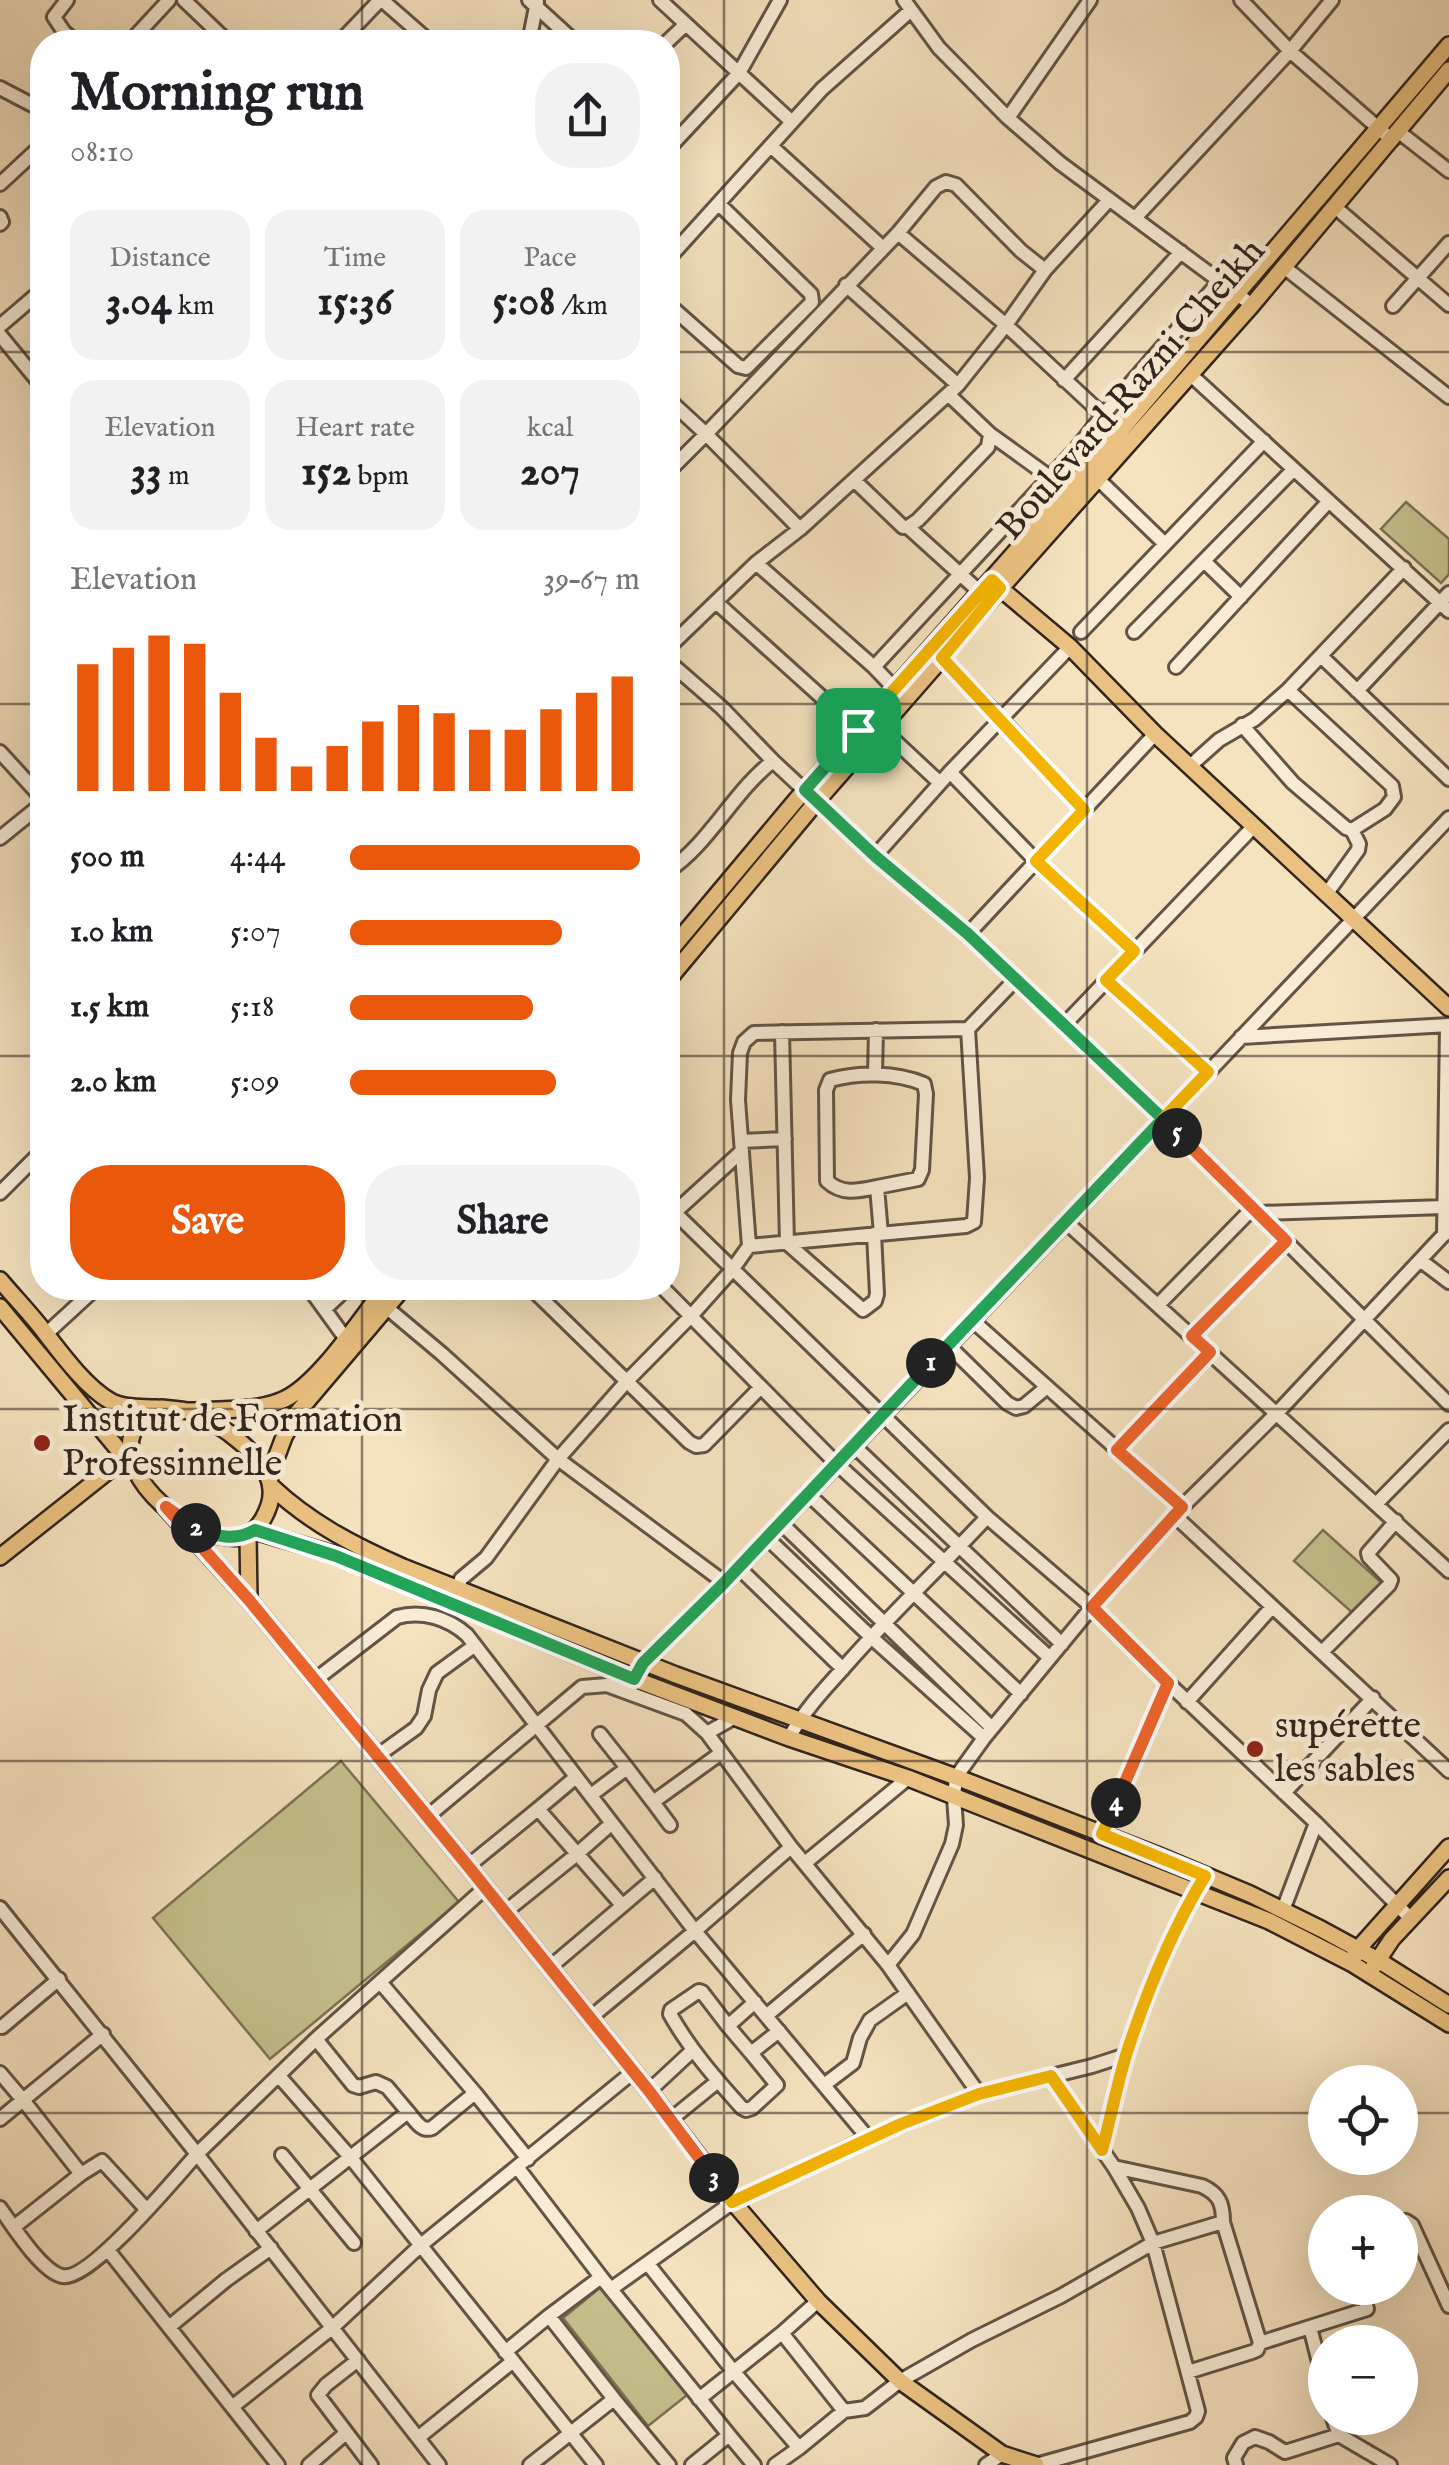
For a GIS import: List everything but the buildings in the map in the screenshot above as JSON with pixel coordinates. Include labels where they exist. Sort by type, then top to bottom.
[{"type":"main road","name":"Boulevard Razni Cheikh","points":[[680,940],[942,658],[991,587],[1069,491],[1449,45]]},
{"type":"main road","name":"Boulevard Razni Cheikh","points":[[680,964],[858,730],[1098,479],[1252,305],[1449,70]]},
{"type":"main road","points":[[991,587],[1070,647],[1155,734],[1449,1008]]},
{"type":"main road","points":[[0,1280],[60,1354],[110,1401],[123,1406],[187,1411],[246,1407],[284,1399],[392,1300]]},
{"type":"main road","points":[[249,1600],[252,1533],[269,1506],[270,1482],[284,1437],[296,1413],[377,1300]]},
{"type":"main road","points":[[0,1307],[315,1680],[649,2091],[732,2202],[818,2301],[900,2380],[1002,2454],[1036,2465]]},
{"type":"main road","points":[[130,1457],[130,1437],[138,1421],[160,1408]]},
{"type":"main road","points":[[187,1411],[214,1423],[242,1443],[294,1508],[359,1548],[643,1663],[956,1777],[1205,1876],[1283,1910],[1373,1967],[1449,2005]]},
{"type":"main road","points":[[0,1557],[130,1457]]},
{"type":"main road","points":[[166,1507],[211,1534],[230,1538],[252,1533],[336,1556],[634,1679],[908,1778],[1354,1956]]},
{"type":"main road","points":[[1354,1956],[1449,1847]]},
{"type":"main road","points":[[1373,1967],[1392,1939],[1449,1878]]},
{"type":"main road","points":[[1373,1967],[1449,2024]]},
{"type":"street","points":[[63,30],[54,17],[68,0]]},
{"type":"street","points":[[141,30],[169,0]]},
{"type":"street","points":[[184,0],[215,30]]},
{"type":"street","points":[[352,30],[381,0],[416,30]]},
{"type":"street","points":[[660,0],[792,122]]},
{"type":"street","points":[[680,136],[739,73],[780,0]]},
{"type":"street","points":[[1008,118],[1090,0]]},
{"type":"street","points":[[1241,0],[1290,51],[1378,128],[1449,171]]},
{"type":"street","points":[[1136,217],[1290,51],[1332,0]]},
{"type":"street","points":[[530,30],[534,2]]},
{"type":"street","points":[[534,2],[563,30]]},
{"type":"street","points":[[680,245],[822,89],[907,5],[939,48],[1008,118],[1060,163],[1252,305]]},
{"type":"street","points":[[679,30],[686,24]]},
{"type":"street","points":[[0,88],[30,104]]},
{"type":"street","points":[[772,147],[883,248]]},
{"type":"street","points":[[0,184],[30,157]]},
{"type":"street","points":[[680,460],[898,233],[936,187],[946,182],[956,185],[1045,270]]},
{"type":"street","points":[[680,636],[756,563],[800,529],[953,390],[1045,270],[1109,200]]},
{"type":"street","points":[[680,315],[738,366],[746,368],[812,302],[811,294],[719,204]]},
{"type":"street","points":[[1335,207],[1449,305]]},
{"type":"street","points":[[898,233],[1102,414]]},
{"type":"street","points":[[1393,306],[1449,242]]},
{"type":"street","points":[[1064,380],[1181,252]]},
{"type":"street","points":[[1284,267],[1449,397]]},
{"type":"street","points":[[874,666],[1051,477],[1220,281]]},
{"type":"street","points":[[846,285],[953,390],[990,434],[1069,491]]},
{"type":"street","points":[[0,326],[30,300]]},
{"type":"street","points":[[0,336],[30,372]]},
{"type":"street","points":[[1191,375],[1446,602],[1357,690]]},
{"type":"street","points":[[680,409],[800,529]]},
{"type":"street","points":[[908,527],[988,447],[990,434]]},
{"type":"street","points":[[1081,632],[1264,442]]},
{"type":"street","points":[[1134,632],[1294,469]]},
{"type":"street","points":[[1098,479],[1165,544]]},
{"type":"street","points":[[854,480],[898,523],[908,527],[962,574],[991,587]]},
{"type":"street","points":[[1176,667],[1329,501]]},
{"type":"street","points":[[1204,561],[1241,597]]},
{"type":"street","points":[[756,563],[895,689]]},
{"type":"street","points":[[1190,766],[1288,690],[1404,568]]},
{"type":"street","points":[[716,602],[858,730]]},
{"type":"street","points":[[875,856],[1070,647]]},
{"type":"street","points":[[1320,656],[1449,779]]},
{"type":"street","points":[[942,658],[1084,810]]},
{"type":"street","points":[[680,671],[875,856],[968,934],[1163,1119],[1449,1404]]},
{"type":"street","points":[[1288,690],[1392,786],[1394,797],[1385,808],[1352,830]]},
{"type":"street","points":[[1242,726],[1293,782],[1352,830],[1358,850],[1327,893]]},
{"type":"street","points":[[881,728],[945,778],[1134,951]]},
{"type":"street","points":[[968,934],[1155,734]]},
{"type":"street","points":[[0,752],[30,787]]},
{"type":"street","points":[[680,860],[694,849],[748,782],[773,760]]},
{"type":"street","points":[[0,838],[30,812]]},
{"type":"street","points":[[634,1679],[643,1663],[724,1583],[1449,818]]},
{"type":"street","points":[[1064,1025],[1254,826]]},
{"type":"street","points":[[458,1588],[461,1579],[486,1558],[558,1459],[691,1316],[750,1246],[738,1084],[744,1042],[754,1032],[968,1029],[1016,980]]},
{"type":"street","points":[[1106,980],[1208,1072]]},
{"type":"street","points":[[888,1964],[914,1934],[952,1844],[956,1777],[988,1733],[1178,1511],[1277,1413],[1446,1232],[1448,1026],[1241,1037]]},
{"type":"street","points":[[750,1246],[966,1226],[974,1222],[977,1178],[968,1029]]},
{"type":"street","points":[[876,1030],[876,1074]]},
{"type":"street","points":[[782,1032],[787,1242],[864,1310],[878,1294],[877,1187]]},
{"type":"street","points":[[876,1074],[924,1084],[922,1170],[918,1179],[850,1192],[835,1188],[827,1181],[826,1090],[830,1080],[876,1074]]},
{"type":"street","points":[[680,1201],[742,1146],[785,1140]]},
{"type":"street","points":[[0,1193],[30,1163]]},
{"type":"street","points":[[1158,1305],[1256,1211],[1444,1207]]},
{"type":"street","points":[[680,1218],[987,1516],[1092,1607],[1411,1919]]},
{"type":"street","points":[[1066,1222],[1449,1570]]},
{"type":"street","points":[[1192,1336],[1286,1241]]},
{"type":"street","points":[[1420,1260],[1449,1282]]},
{"type":"street","points":[[46,1334],[83,1300]]},
{"type":"street","points":[[318,1300],[349,1343]]},
{"type":"street","points":[[325,1310],[335,1300]]},
{"type":"street","points":[[543,1300],[696,1446],[704,1445],[761,1387]]},
{"type":"street","points":[[675,1300],[836,1463],[1050,1658]]},
{"type":"street","points":[[386,1307],[558,1459],[724,1583]]},
{"type":"street","points":[[972,1320],[1117,1450],[1272,1607],[1449,1771]]},
{"type":"street","points":[[948,1345],[1016,1408],[1047,1387]]},
{"type":"street","points":[[1117,1450],[1210,1352]]},
{"type":"street","points":[[1377,1503],[1449,1430]]},
{"type":"street","points":[[853,1446],[1062,1644]]},
{"type":"street","points":[[807,1494],[1020,1694]]},
{"type":"street","points":[[789,1738],[799,1719],[870,1637],[987,1516]]},
{"type":"street","points":[[1322,1652],[1391,1580],[1368,1553],[1396,1521]]},
{"type":"street","points":[[780,1522],[885,1623],[988,1733]]},
{"type":"street","points":[[766,1536],[870,1637],[988,1733]]},
{"type":"street","points":[[738,1567],[842,1669]]},
{"type":"street","points":[[1188,1702],[1272,1607]]},
{"type":"street","points":[[315,1680],[397,1617],[411,1613],[457,1626],[695,1931],[868,2138]]},
{"type":"street","points":[[377,1756],[416,1728],[424,1716],[437,1673],[474,1646]]},
{"type":"street","points":[[1102,1834],[1168,1683]]},
{"type":"street","points":[[427,1817],[582,1686],[599,1684],[686,1714],[707,1734],[791,1847],[888,1964],[979,2094]]},
{"type":"street","points":[[1284,1793],[1374,1698]]},
{"type":"street","points":[[707,1734],[735,1717]]},
{"type":"street","points":[[600,1734],[670,1825]]},
{"type":"street","points":[[654,1802],[721,1753]]},
{"type":"street","points":[[591,1795],[627,1768]]},
{"type":"street","points":[[468,1866],[576,1777]]},
{"type":"street","points":[[805,1864],[908,1778]]},
{"type":"street","points":[[538,1809],[622,1905]]},
{"type":"street","points":[[1283,1910],[1316,1822]]},
{"type":"street","points":[[505,1912],[611,1824]]},
{"type":"street","points":[[590,2018],[791,1847]]},
{"type":"street","points":[[1102,2150],[1145,2000],[1184,1911],[1205,1876]]},
{"type":"street","points":[[549,1968],[655,1878]]},
{"type":"street","points":[[0,2208],[45,2266],[62,2276],[82,2272],[316,2039],[484,1888]]},
{"type":"street","points":[[0,1908],[439,2465]]},
{"type":"street","points":[[766,2016],[864,1934]]},
{"type":"street","points":[[0,2026],[59,1979]]},
{"type":"street","points":[[380,1982],[475,2093],[601,2277],[754,2465]]},
{"type":"street","points":[[702,1992],[777,2085],[746,2110],[693,2050],[671,2010],[702,1992]]},
{"type":"street","points":[[824,2085],[853,2063],[870,2020],[908,1993]]},
{"type":"street","points":[[728,2026],[756,2002]]},
{"type":"street","points":[[752,2053],[779,2031]]},
{"type":"street","points":[[0,2119],[103,2034]]},
{"type":"street","points":[[316,2039],[353,2085],[376,2082],[388,2088],[428,2130],[475,2093]]},
{"type":"street","points":[[649,2091],[693,2050]]},
{"type":"street","points":[[611,2289],[732,2202],[868,2138],[979,2094],[1126,2056]]},
{"type":"street","points":[[232,2407],[332,2328],[421,2245],[633,2072]]},
{"type":"street","points":[[0,2073],[81,2174]]},
{"type":"street","points":[[279,2076],[351,2158],[596,2465]]},
{"type":"street","points":[[1036,2465],[1190,2422],[1198,2411],[1153,2243],[1138,2208],[1051,2076]]},
{"type":"street","points":[[670,2120],[718,2082]]},
{"type":"street","points":[[256,2230],[408,2112]]},
{"type":"street","points":[[282,2155],[354,2243]]},
{"type":"street","points":[[14,2227],[102,2161],[146,2210]]},
{"type":"street","points":[[1114,2167],[1202,2186],[1214,2192],[1223,2205],[1223,2222],[1260,2343],[1257,2350],[1188,2372]]},
{"type":"street","points":[[775,2465],[844,2411],[864,2408],[900,2380],[972,2340],[1061,2296],[1153,2243],[1223,2222]]},
{"type":"street","points":[[1418,2237],[1447,2297]]},
{"type":"street","points":[[169,2327],[271,2248]]},
{"type":"street","points":[[108,2250],[278,2465]]},
{"type":"street","points":[[648,2264],[798,2448]]},
{"type":"street","points":[[419,2437],[550,2316],[601,2277]]},
{"type":"street","points":[[699,2399],[818,2301]]},
{"type":"street","points":[[1316,2325],[1368,2309],[1367,2305]]},
{"type":"street","points":[[550,2316],[669,2465]]},
{"type":"street","points":[[1260,2343],[1308,2328]]},
{"type":"street","points":[[782,2333],[844,2411]]},
{"type":"street","points":[[358,2360],[318,2395],[371,2465]]},
{"type":"street","points":[[530,2465],[614,2399]]},
{"type":"street","points":[[309,2465],[346,2433]]},
{"type":"street","points":[[1236,2465],[1234,2458],[1242,2443],[1255,2437],[1270,2442],[1284,2459],[1339,2435],[1390,2465]]},
{"type":"street","points":[[692,2465],[729,2436]]},
{"type":"street","points":[[986,2465],[1002,2454]]},
{"type":"shaded area","points":[[1406,502],[1449,539],[1449,574],[1441,583],[1381,529]]},
{"type":"shaded area","points":[[1323,1530],[1383,1584],[1355,1615],[1294,1561]]},
{"type":"shaded area","points":[[341,1761],[459,1902],[270,2059],[153,1918]]},
{"type":"shaded area","points":[[601,2287],[687,2395],[648,2426],[563,2318]]},
{"type":"place","name":"Institut de Formation Professinnelle","points":[[42,1443]]},
{"type":"place","name":"supérette les sables","points":[[1255,1749]]},
{"type":"route","points":[[858,730],[805,790],[875,856],[968,934],[1163,1119],[724,1583],[643,1663],[634,1679],[336,1556],[255,1530],[243,1537],[211,1534],[166,1507],[249,1600],[468,1866],[649,2091],[732,2202],[901,2124],[979,2094],[1051,2076],[1102,2150],[1145,2000],[1184,1911],[1205,1876],[1102,1834],[1168,1683],[1092,1607],[1182,1507],[1117,1450],[1210,1352],[1192,1336],[1286,1241],[1163,1119],[1208,1072],[1106,980],[1134,951],[1036,861],[1084,810],[942,658],[1000,588],[992,580],[858,730]]}]
